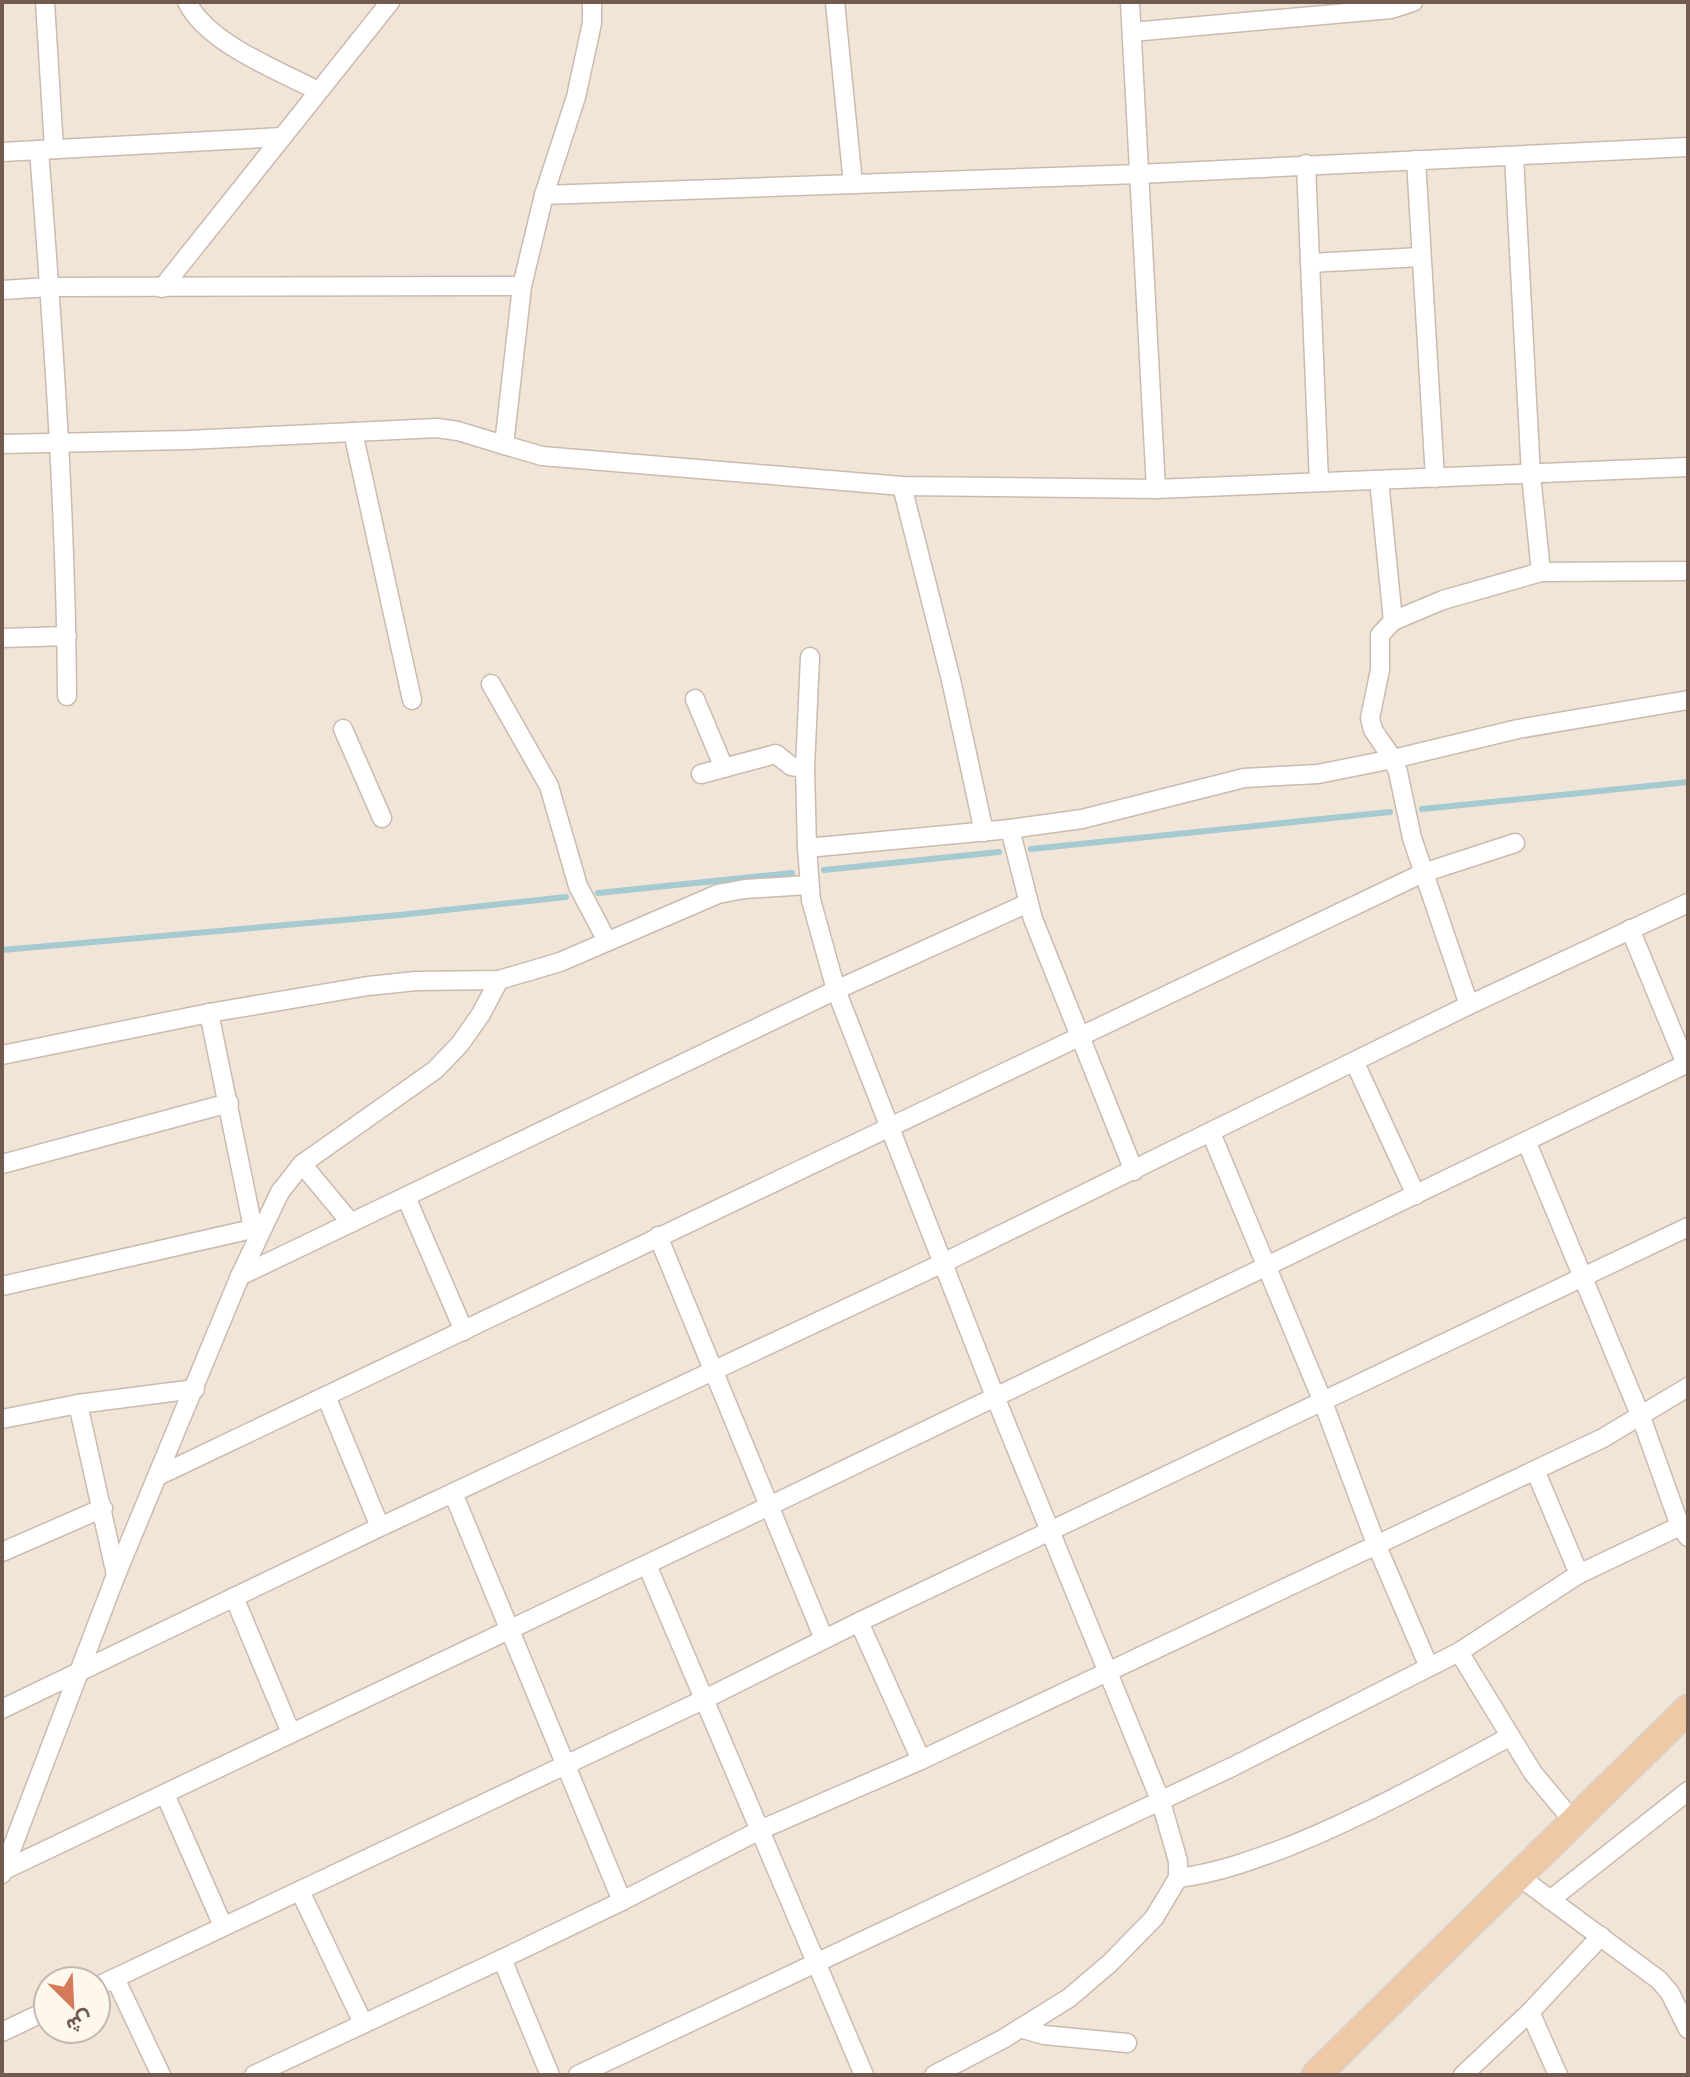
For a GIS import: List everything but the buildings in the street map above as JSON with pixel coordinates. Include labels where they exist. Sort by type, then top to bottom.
[{"type":"highway","points":[[1316,2075],[1688,1709]]},
{"type":"street","points":[[45,2],[50,287],[67,636],[67,696]]},
{"type":"street","points":[[187,2],[208,29],[239,50],[318,91]]},
{"type":"street","points":[[162,288],[390,2]]},
{"type":"street","points":[[504,445],[522,286],[544,195],[576,97],[592,23],[592,2]]},
{"type":"street","points":[[835,2],[853,184]]},
{"type":"street","points":[[1130,2],[1156,489]]},
{"type":"street","points":[[1132,32],[1294,9],[1391,9],[1413,2]]},
{"type":"street","points":[[2,152],[282,137]]},
{"type":"street","points":[[544,195],[1139,174],[1688,147]]},
{"type":"street","points":[[1514,157],[1531,475],[1541,572]]},
{"type":"street","points":[[1416,160],[1435,478]]},
{"type":"street","points":[[1306,164],[1319,482]]},
{"type":"street","points":[[1310,263],[1420,257]]},
{"type":"street","points":[[2,290],[50,287],[522,286]]},
{"type":"street","points":[[2,444],[188,440],[437,428],[542,456],[902,486],[1156,489],[1688,467]]},
{"type":"street","points":[[353,432],[412,700]]},
{"type":"street","points":[[1379,480],[1393,621]]},
{"type":"street","points":[[902,486],[951,680],[984,832]]},
{"type":"street","points":[[1469,1005],[1423,873],[1393,759],[1373,730],[1370,718],[1380,670],[1380,635],[1393,621],[1443,600],[1541,572],[1688,571]]},
{"type":"street","points":[[2,638],[67,636]]},
{"type":"street","points":[[810,657],[805,768],[808,885],[836,990],[996,1399],[1161,1802],[1178,1861],[1178,1878],[1154,1918],[1110,1963],[1069,1998],[934,2075]]},
{"type":"street","points":[[491,684],[549,786],[578,886],[607,941]]},
{"type":"street","points":[[695,699],[724,768]]},
{"type":"street","points":[[807,848],[984,832],[1096,817],[1244,778],[1318,774],[1532,726],[1688,700]]},
{"type":"street","points":[[343,729],[382,818]]},
{"type":"street","points":[[701,774],[776,754],[791,766],[805,768]]},
{"type":"street","points":[[1010,829],[1028,903],[1134,1171]]},
{"type":"street","points":[[158,1476],[1423,873],[1515,843]]},
{"type":"street","points":[[2,1055],[209,1013],[368,986],[416,981],[499,980],[560,962],[718,894],[808,885]]},
{"type":"street","points":[[240,1276],[836,990],[1028,903]]},
{"type":"street","points":[[2,1709],[380,1527],[943,1263],[1469,1005],[1688,903]]},
{"type":"street","points":[[2,1872],[996,1399],[1687,1064],[1630,929]]},
{"type":"street","points":[[2,1872],[116,1575],[195,1389],[257,1228],[302,1164],[435,1070],[460,1044],[499,980]]},
{"type":"street","points":[[209,1013],[257,1228]]},
{"type":"street","points":[[1355,1063],[1416,1195]]},
{"type":"street","points":[[2,1164],[229,1103]]},
{"type":"street","points":[[1211,1133],[1323,1402],[1376,1544],[1429,1667]]},
{"type":"street","points":[[578,2075],[1161,1802],[1459,1652],[1579,1574],[1684,1531],[1585,1277],[1527,1143]]},
{"type":"street","points":[[302,1164],[351,1223]]},
{"type":"street","points":[[406,1197],[464,1331]]},
{"type":"street","points":[[112,1979],[705,1699],[859,1622],[1688,1227]]},
{"type":"street","points":[[2,1286],[257,1228]]},
{"type":"street","points":[[658,1236],[824,1639]]},
{"type":"street","points":[[254,2075],[622,1901],[760,1830],[921,1760],[1535,1470],[1641,1417],[1688,1387]]},
{"type":"street","points":[[2,1419],[78,1404],[195,1389]]},
{"type":"street","points":[[326,1396],[380,1527]]},
{"type":"street","points":[[78,1404],[116,1575]]},
{"type":"street","points":[[1535,1470],[1579,1574]]},
{"type":"street","points":[[453,1493],[622,1901]]},
{"type":"street","points":[[2,1552],[103,1508]]},
{"type":"street","points":[[647,1565],[864,2075]]},
{"type":"street","points":[[234,1597],[291,1733]]},
{"type":"street","points":[[859,1622],[921,1760]]},
{"type":"street","points":[[1459,1652],[1533,1773],[1573,1821]]},
{"type":"street","points":[[1178,1878],[1210,1874],[1323,1833],[1408,1792],[1509,1737]]},
{"type":"street","points":[[1550,1900],[1688,1791]]},
{"type":"street","points":[[165,1794],[223,1926]]},
{"type":"street","points":[[1517,1875],[1659,1980],[1670,1993],[1688,2029]]},
{"type":"street","points":[[300,1891],[363,2023]]},
{"type":"street","points":[[1463,2075],[1530,2012],[1601,1936]]},
{"type":"street","points":[[502,1959],[550,2075]]},
{"type":"street","points":[[115,1978],[161,2075]]},
{"type":"street","points":[[1530,2012],[1558,2075]]},
{"type":"street","points":[[2,2032],[32,2018]]},
{"type":"street","points":[[1020,2028],[1044,2035],[1127,2043]]},
{"type":"shaded area","points":[[2,2],[1688,2],[1688,2075],[2,2075]]},
{"type":"waterway","points":[[1422,809],[1688,782]]},
{"type":"waterway","points":[[1031,849],[1390,812]]},
{"type":"waterway","points":[[824,870],[999,852]]},
{"type":"waterway","points":[[598,893],[792,873]]},
{"type":"waterway","points":[[2,950],[566,897]]}]
